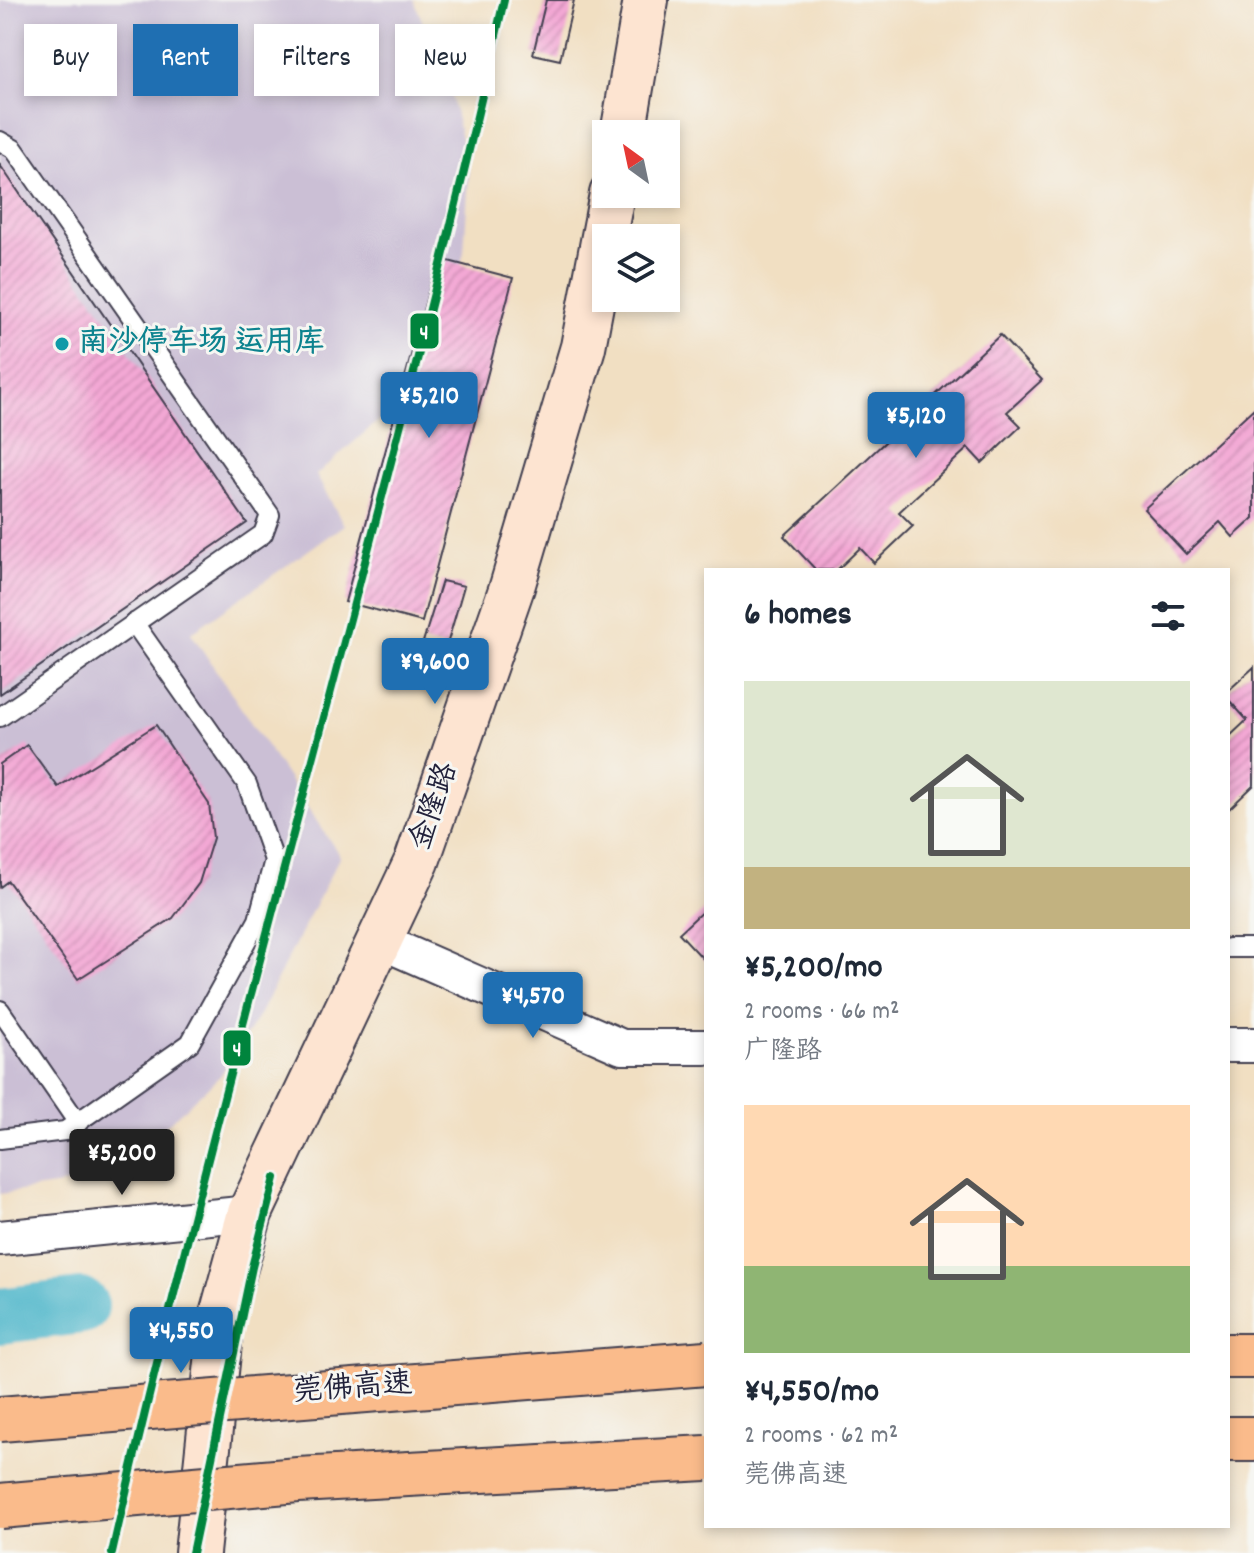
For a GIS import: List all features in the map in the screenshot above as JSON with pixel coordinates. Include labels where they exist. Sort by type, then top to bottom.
[{"type":"highway","points":[[1230,1356],[1254,1356]]},
{"type":"highway","name":"莞佛高速","points":[[0,1419],[704,1363]]},
{"type":"highway","points":[[1230,1439],[1254,1439]]},
{"type":"highway","points":[[0,1506],[298,1480],[704,1458]]},
{"type":"main road","points":[[625,120],[646,0]]},
{"type":"main road","name":"金隆路","points":[[197,1553],[222,1315],[250,1213],[417,861],[512,587],[583,347],[609,208]]},
{"type":"street","points":[[380,941],[622,1047],[704,1047]]},
{"type":"street","points":[[1230,1045],[1254,1045]]},
{"type":"street","points":[[0,1238],[250,1213]]},
{"type":"lane","points":[[0,141],[14,149],[270,515],[263,534],[0,717]]},
{"type":"lane","points":[[0,1139],[65,1131],[190,1043],[258,920],[274,860],[247,784],[134,623]]},
{"type":"lane","points":[[1230,948],[1254,948]]},
{"type":"lane","points":[[0,1010],[78,1123]]},
{"type":"shaded area","points":[[0,0],[414,0],[423,24],[395,24],[395,96],[451,96],[469,174],[464,252],[442,340],[401,401],[316,475],[344,525],[191,633],[340,856],[258,1017],[220,1076],[170,1122],[89,1181],[0,1194]]},
{"type":"building","points":[[546,0],[574,0],[560,60],[533,54]]},
{"type":"building","name":"南沙停车场 运用库","points":[[0,165],[247,523],[0,694]]},
{"type":"building","points":[[437,258],[513,278],[422,622],[345,602]]},
{"type":"building","points":[[1000,335],[1042,380],[1007,412],[1021,426],[982,463],[968,448],[899,512],[913,526],[874,563],[860,548],[839,568],[814,568],[784,536]]},
{"type":"building","points":[[1254,408],[1254,518],[1233,537],[1220,522],[1186,554],[1144,509]]},
{"type":"building","points":[[442,581],[464,586],[446,648],[423,642]]},
{"type":"building","points":[[1254,667],[1254,785],[1230,808],[1230,736],[1247,720],[1230,701],[1230,689]]},
{"type":"building","points":[[156,725],[209,804],[213,838],[199,883],[173,918],[78,979],[8,881],[0,887],[0,764],[27,745],[58,787]]},
{"type":"building","points":[[704,910],[704,960],[679,933]]},
{"type":"waterway","points":[[0,1316],[81,1306]]},
{"type":"transit line","name":"4","points":[[112,1553],[207,1164],[410,389],[504,0]]},
{"type":"transit line","name":"4","points":[[192,1553],[252,1267],[275,1178]]},
{"type":"place","name":"南沙停车场 运用库","points":[[62,344]]}]
